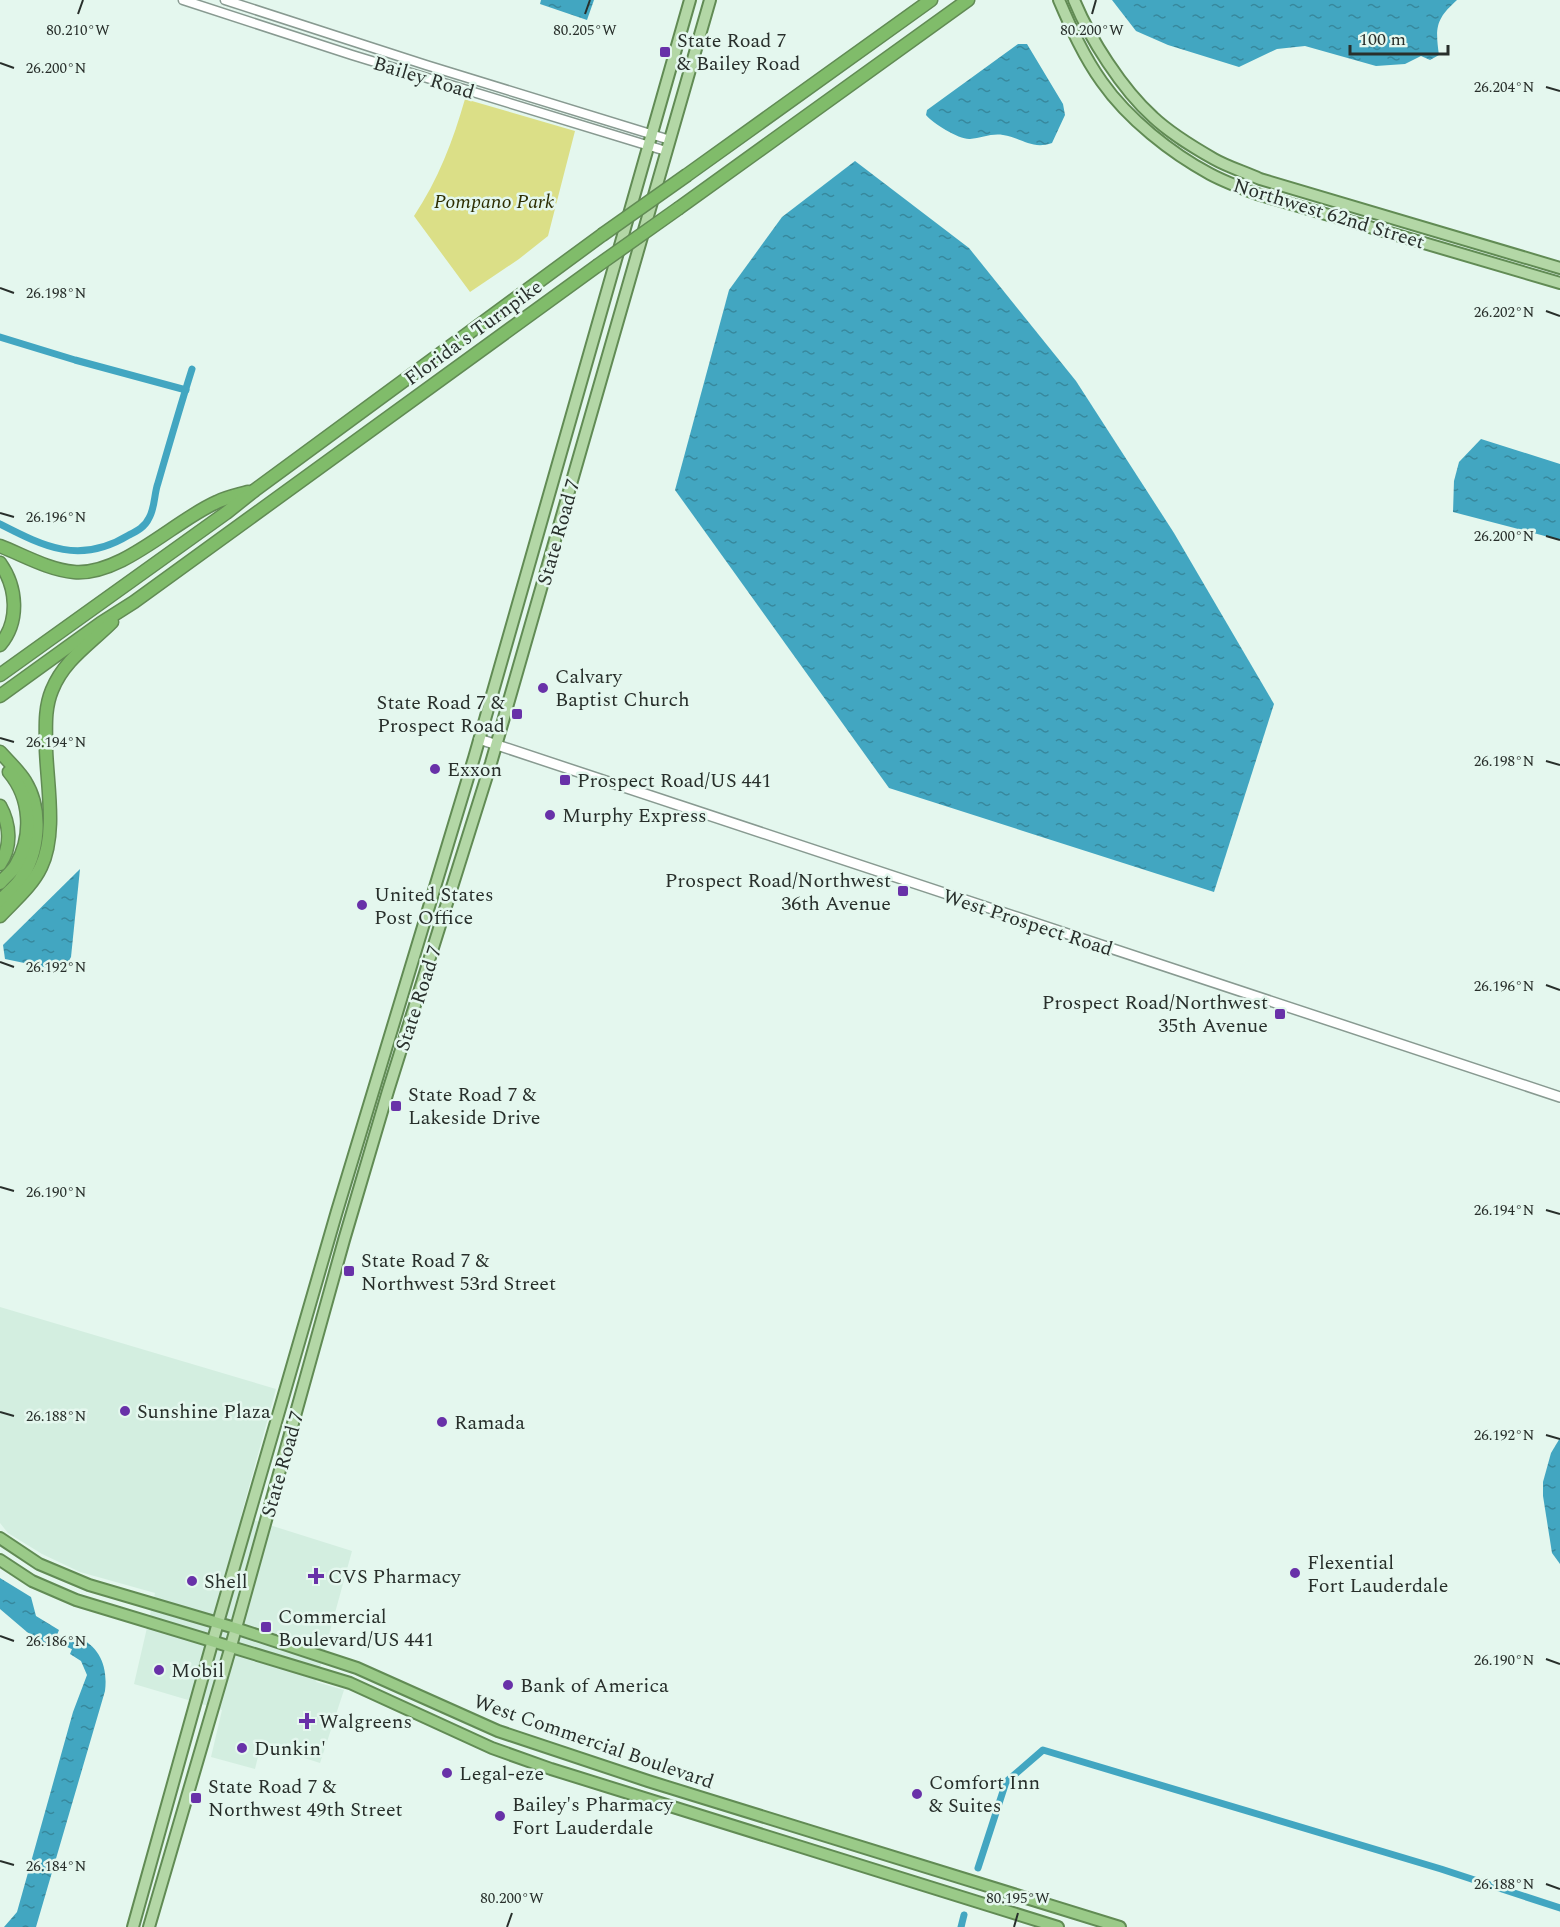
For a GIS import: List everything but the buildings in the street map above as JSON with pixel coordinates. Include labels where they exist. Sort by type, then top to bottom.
[{"type":"highway","name":"Florida's Turnpike","points":[[0,675],[226,513],[602,235],[931,0]]},
{"type":"highway","name":"Florida's Turnpike","points":[[0,696],[101,622],[134,602],[968,0]]},
{"type":"highway","points":[[0,546],[66,571],[90,572],[125,558],[217,502],[255,490]]},
{"type":"highway","points":[[0,563],[10,578],[14,606],[10,628],[0,645]]},
{"type":"highway","points":[[0,916],[28,888],[41,867],[48,848],[50,830],[45,722],[52,689],[73,657],[134,602]]},
{"type":"highway","points":[[0,753],[17,770],[26,784],[36,816],[36,841],[31,859],[20,880],[0,901]]},
{"type":"highway","points":[[0,762],[13,777],[24,799],[28,829],[24,848],[15,867],[0,883]]},
{"type":"highway","points":[[0,806],[8,823],[8,842],[0,864]]},
{"type":"highway","name":"West Commercial Boulevard","points":[[0,1538],[39,1564],[89,1586],[236,1628],[357,1668],[498,1731],[1120,1927]]},
{"type":"highway","name":"West Commercial Boulevard","points":[[0,1560],[32,1581],[76,1600],[350,1683],[492,1748],[562,1773],[1058,1927]]},
{"type":"main road","name":"State Road 7","points":[[133,1927],[290,1371],[377,1073],[426,921],[480,736],[690,0]]},
{"type":"main road","name":"State Road 7","points":[[149,1927],[231,1646],[344,1239],[496,745],[710,0]]},
{"type":"main road","name":"Northwest 62nd Street","points":[[1059,0],[1078,42],[1102,83],[1137,121],[1172,151],[1211,175],[1257,194],[1560,283]]},
{"type":"main road","name":"Northwest 62nd Street","points":[[1074,0],[1094,41],[1125,85],[1152,117],[1207,155],[1260,179],[1560,267]]},
{"type":"main road","name":"West Prospect Road","points":[[480,736],[496,745],[1560,1097]]},
{"type":"main road","points":[[426,921],[426,936],[433,948]]},
{"type":"main road","points":[[377,1073],[386,1082],[388,1091]]},
{"type":"main road","points":[[337,1211],[338,1225],[344,1239]]},
{"type":"main road","points":[[330,1236],[338,1247],[339,1260]]},
{"type":"main road","points":[[290,1371],[292,1384],[301,1395]]},
{"type":"street","name":"Bailey Road","points":[[183,0],[478,93],[649,140],[670,140]]},
{"type":"street","name":"Bailey Road","points":[[225,0],[481,82],[649,140],[666,151]]},
{"type":"street","points":[[478,93],[481,82]]},
{"type":"shaded area","points":[[0,1307],[276,1389],[241,1516],[352,1551],[316,1682],[344,1690],[320,1763],[261,1744],[255,1769],[211,1757],[222,1710],[134,1684],[155,1593],[80,1572],[42,1554],[8,1533],[0,1523]]},
{"type":"green space","name":"Pompano Park","points":[[465,99],[575,131],[548,236],[470,292],[414,216],[444,160]]},
{"type":"water","points":[[541,0],[594,0],[587,20],[540,4]]},
{"type":"water","points":[[1112,0],[1457,0],[1441,18],[1437,30],[1439,55],[1430,60],[1421,56],[1405,64],[1376,66],[1305,46],[1277,49],[1239,67],[1168,45],[1136,31]]},
{"type":"water","points":[[1018,44],[1027,44],[1063,104],[1065,115],[1052,143],[1039,145],[999,135],[965,139],[946,130],[926,115],[927,110]]},
{"type":"water","points":[[855,161],[969,248],[1076,381],[1174,533],[1274,704],[1214,892],[889,788],[675,490],[729,290],[782,217]]},
{"type":"water","points":[[1481,439],[1560,464],[1560,540],[1453,512],[1454,481],[1459,462]]},
{"type":"water","points":[[80,869],[71,957],[63,971],[5,959],[3,945]]},
{"type":"water","points":[[1560,1438],[1560,1564],[1552,1553],[1543,1482],[1551,1453]]},
{"type":"water","points":[[0,1578],[31,1597],[36,1616],[59,1630],[52,1647],[27,1632],[0,1609]]},
{"type":"water","points":[[77,1637],[92,1646],[101,1658],[106,1682],[105,1691],[36,1927],[4,1927],[17,1912],[73,1712],[87,1675],[81,1661],[70,1654]]},
{"type":"waterway","points":[[0,337],[186,390]]},
{"type":"waterway","points":[[0,524],[32,540],[79,551],[111,544],[140,528],[147,521],[152,510],[192,369]]},
{"type":"waterway","points":[[50,1635],[80,1649]]},
{"type":"waterway","points":[[978,1868],[1006,1782],[1043,1750],[1441,1869],[1560,1908]]},
{"type":"waterway","points":[[961,1927],[964,1915]]},
{"type":"place","name":"State Road 7 & Bailey Road","points":[[665,52]]},
{"type":"place","name":"Calvary Baptist Church","points":[[543,688]]},
{"type":"place","name":"State Road 7 & Prospect Road","points":[[517,714]]},
{"type":"place","name":"Exxon","points":[[435,769]]},
{"type":"place","name":"Prospect Road/US 441","points":[[565,780]]},
{"type":"place","name":"Murphy Express","points":[[550,815]]},
{"type":"place","name":"Prospect Road/Northwest 36th Avenue","points":[[903,891]]},
{"type":"place","name":"United States Post Office","points":[[362,905]]},
{"type":"place","name":"Prospect Road/Northwest 35th Avenue","points":[[1280,1014]]},
{"type":"place","name":"State Road 7 & Lakeside Drive","points":[[396,1106]]},
{"type":"place","name":"State Road 7 & Northwest 53rd Street","points":[[349,1271]]},
{"type":"place","name":"Sunshine Plaza","points":[[125,1411]]},
{"type":"place","name":"Ramada","points":[[442,1422]]},
{"type":"place","name":"Flexential Fort Lauderdale","points":[[1295,1573]]},
{"type":"place","name":"CVS Pharmacy","points":[[316,1576]]},
{"type":"place","name":"Shell","points":[[192,1581]]},
{"type":"place","name":"Commercial Boulevard/US 441","points":[[266,1627]]},
{"type":"place","name":"Mobil","points":[[159,1670]]},
{"type":"place","name":"Bank of America","points":[[508,1685]]},
{"type":"place","name":"Walgreens","points":[[307,1721]]},
{"type":"place","name":"Dunkin'","points":[[242,1748]]},
{"type":"place","name":"Legal-eze","points":[[447,1773]]},
{"type":"place","name":"Comfort Inn & Suites","points":[[917,1794]]},
{"type":"place","name":"State Road 7 & Northwest 49th Street","points":[[196,1798]]},
{"type":"place","name":"Bailey's Pharmacy Fort Lauderdale","points":[[500,1816]]}]
